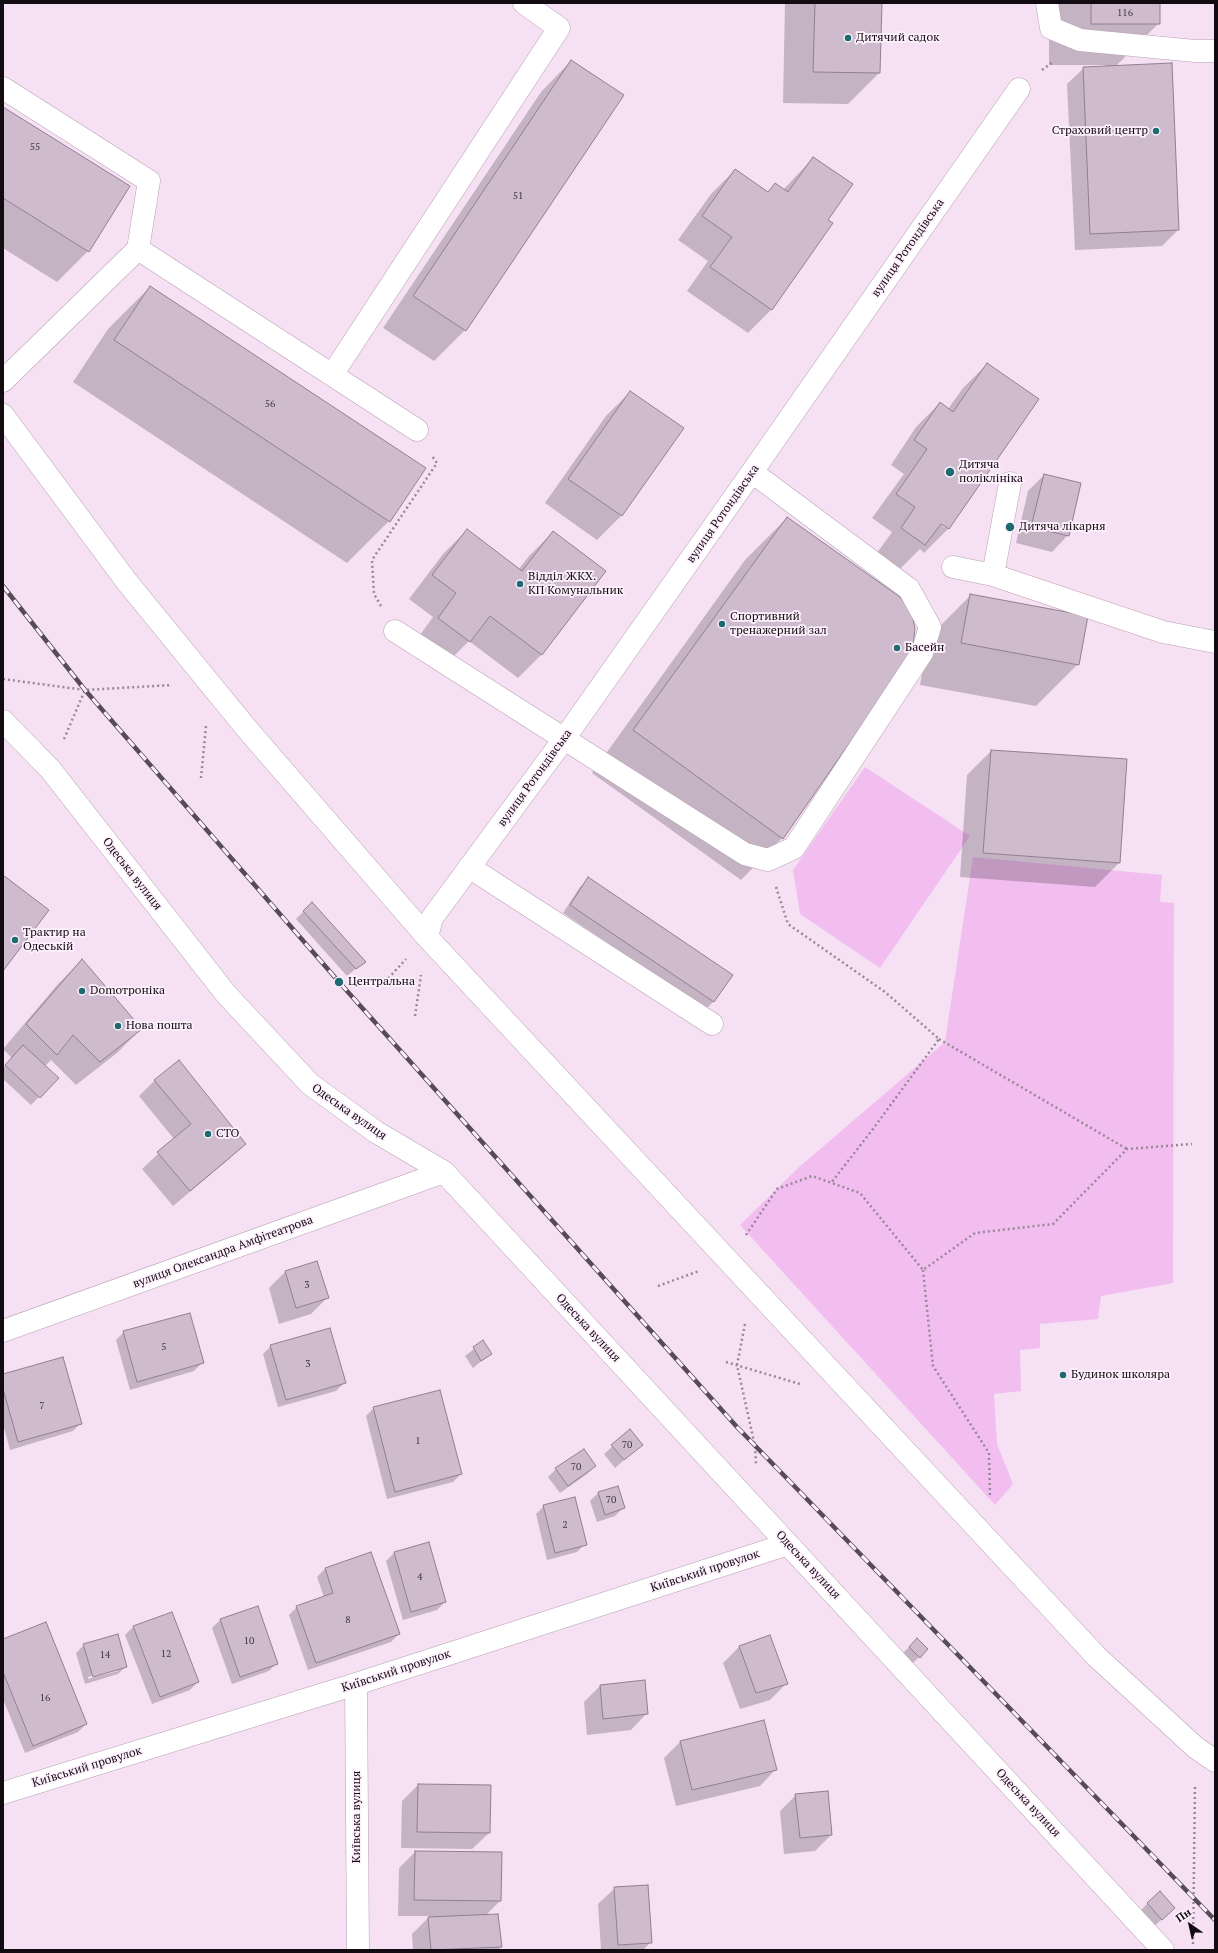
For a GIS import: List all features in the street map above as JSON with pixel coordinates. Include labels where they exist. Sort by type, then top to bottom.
[{"type":"street","points":[[332,375],[560,28],[524,3]]},
{"type":"street","points":[[1047,3],[1051,28],[1080,40],[1195,52],[1215,51]]},
{"type":"street","points":[[3,88],[149,181],[138,249],[3,380]]},
{"type":"street","name":"вулиця Ротондівська","points":[[427,937],[432,918],[564,739],[1019,89]]},
{"type":"street","points":[[138,249],[417,430]]},
{"type":"street","points":[[3,415],[126,582],[252,735],[427,937],[1097,1657],[1195,1747],[1215,1761]]},
{"type":"street","points":[[395,631],[745,854],[768,860],[794,848],[922,653],[930,627],[908,589],[752,472]]},
{"type":"street","points":[[992,576],[1010,483]]},
{"type":"street","points":[[953,567],[992,576],[1163,632],[1215,642]]},
{"type":"street","name":"Одеська вулиця","points":[[3,721],[50,769],[226,994],[310,1084],[376,1132],[444,1172],[1163,1950]]},
{"type":"street","points":[[469,867],[712,1024]]},
{"type":"street","name":"вулиця Олександра Амфітеатрова","points":[[3,1331],[444,1172]]},
{"type":"street","name":"Київський провулок","points":[[3,1793],[356,1684],[788,1544]]},
{"type":"street","name":"Київська вулиця","points":[[356,1684],[358,1950]]},
{"type":"path","points":[[1019,89],[1080,40]]},
{"type":"path","points":[[395,631],[374,594],[372,560],[437,463],[417,430]]},
{"type":"path","points":[[3,679],[85,690],[210,683],[201,778]]},
{"type":"path","points":[[50,769],[85,690]]},
{"type":"path","points":[[768,860],[788,924],[885,992],[939,1039],[1127,1149],[1192,1144]]},
{"type":"path","points":[[830,1183],[873,1129],[939,1039]]},
{"type":"path","points":[[923,1270],[975,1233],[1053,1224],[1127,1149]]},
{"type":"path","points":[[658,1286],[728,1261],[777,1189],[812,1176],[860,1193],[923,1270],[933,1366],[989,1453],[990,1500]]},
{"type":"path","points":[[752,1286],[737,1365],[756,1446]]},
{"type":"path","points":[[726,1362],[805,1385]]},
{"type":"path","points":[[1193,1950],[1195,1747]]},
{"type":"shaded area","points":[[865,767],[970,836],[880,968],[800,914],[793,870]]},
{"type":"shaded area","points":[[973,857],[1162,875],[1160,902],[1174,903],[1173,1283],[1101,1296],[1098,1319],[1040,1324],[1040,1348],[1020,1350],[1021,1391],[994,1394],[997,1444],[1013,1484],[995,1505],[740,1225],[798,1168],[945,1042]]},
{"type":"building","name":"Дитячий садок","points":[[815,3],[882,3],[880,73],[813,72]]},
{"type":"building","points":[[1091,3],[1160,3],[1160,24],[1091,24]]},
{"type":"building","points":[[571,60],[624,95],[466,331],[413,296]]},
{"type":"building","points":[[1172,63],[1179,230],[1090,234],[1083,67]]},
{"type":"building","points":[[3,107],[130,186],[89,252],[3,198]]},
{"type":"building","points":[[813,157],[853,184],[828,220],[833,223],[772,310],[710,267],[732,237],[702,216],[735,169],[768,192],[775,183],[788,192]]},
{"type":"building","points":[[150,286],[426,468],[390,522],[114,340]]},
{"type":"building","name":"Дитяча поліклініка","points":[[987,363],[1039,399],[949,529],[941,524],[925,545],[901,528],[915,507],[896,494],[927,449],[914,440],[940,402],[953,412]]},
{"type":"building","points":[[630,391],[684,428],[622,516],[568,479]]},
{"type":"building","points":[[1044,474],[1081,483],[1069,536],[1031,527]]},
{"type":"building","points":[[787,517],[900,597],[912,614],[915,629],[912,653],[783,839],[633,730]]},
{"type":"building","name":"Відділ ЖКХ. КП Комунальник","points":[[467,529],[522,571],[553,531],[606,571],[542,655],[490,616],[470,642],[438,618],[456,593],[432,575]]},
{"type":"building","points":[[970,594],[1088,616],[1079,665],[961,643]]},
{"type":"building","points":[[991,750],[1127,759],[1120,863],[983,853]]},
{"type":"building","name":"Трактир на Одеській","points":[[3,875],[49,910],[3,971]]},
{"type":"building","points":[[588,877],[733,975],[714,1002],[570,905]]},
{"type":"building","points":[[312,902],[366,962],[356,969],[303,911]]},
{"type":"building","name":"Domoтроніка","points":[[82,959],[142,1029],[100,1062],[73,1035],[57,1055],[26,1024]]},
{"type":"building","points":[[23,1045],[59,1078],[40,1098],[5,1065]]},
{"type":"building","name":"СТО","points":[[179,1060],[246,1144],[190,1191],[157,1152],[191,1124],[154,1080]]},
{"type":"building","points":[[317,1261],[329,1298],[296,1308],[285,1271]]},
{"type":"building","points":[[190,1313],[204,1363],[137,1382],[123,1331]]},
{"type":"building","points":[[330,1328],[346,1383],[286,1400],[270,1345]]},
{"type":"building","points":[[483,1340],[492,1354],[481,1361],[473,1347]]},
{"type":"building","points":[[63,1357],[82,1424],[18,1442],[3,1389],[3,1374]]},
{"type":"building","points":[[440,1390],[462,1474],[395,1492],[373,1407]]},
{"type":"building","points":[[630,1429],[643,1445],[624,1460],[611,1445]]},
{"type":"building","points":[[584,1449],[596,1466],[568,1486],[555,1468]]},
{"type":"building","points":[[618,1486],[625,1508],[605,1515],[598,1492]]},
{"type":"building","points":[[575,1497],[587,1545],[555,1553],[543,1505]]},
{"type":"building","points":[[429,1542],[446,1602],[411,1612],[394,1552]]},
{"type":"building","points":[[371,1552],[400,1634],[316,1663],[296,1606],[333,1593],[325,1568]]},
{"type":"building","points":[[258,1606],[278,1664],[240,1677],[220,1619]]},
{"type":"building","points":[[172,1612],[199,1682],[160,1697],[133,1626]]},
{"type":"building","points":[[46,1622],[87,1724],[33,1746],[3,1672],[3,1639]]},
{"type":"building","points":[[118,1634],[127,1667],[93,1677],[83,1644]]},
{"type":"building","points":[[770,1635],[788,1684],[756,1693],[739,1646]]},
{"type":"building","points":[[917,1638],[928,1649],[920,1658],[909,1647]]},
{"type":"building","points":[[645,1680],[648,1714],[603,1719],[600,1685]]},
{"type":"building","points":[[764,1720],[777,1770],[692,1790],[680,1741]]},
{"type":"building","points":[[418,1784],[491,1785],[490,1833],[417,1832]]},
{"type":"building","points":[[828,1791],[832,1835],[800,1838],[795,1794]]},
{"type":"building","points":[[415,1851],[502,1852],[501,1901],[414,1900]]},
{"type":"building","points":[[648,1885],[652,1943],[618,1945],[614,1887]]},
{"type":"building","points":[[1160,1891],[1175,1908],[1162,1920],[1147,1903]]},
{"type":"building","points":[[498,1914],[502,1947],[431,1950],[428,1917]]},
{"type":"railway","points":[[3,586],[85,690],[339,982],[737,1427],[1215,1920]]},
{"type":"place","name":"Дитячий садок","points":[[848,38]]},
{"type":"place","name":"Страховий центр","points":[[1156,131]]},
{"type":"place","name":"Дитяча поліклініка","points":[[950,472]]},
{"type":"place","name":"Дитяча лікарня","points":[[1010,527]]},
{"type":"place","name":"Відділ ЖКХ. КП Комунальник","points":[[520,584]]},
{"type":"place","name":"Спортивний тренажерний зал","points":[[722,624]]},
{"type":"place","name":"Басейн","points":[[897,648]]},
{"type":"place","name":"Трактир на Одеській","points":[[15,940]]},
{"type":"place","name":"Центральна","points":[[339,982]]},
{"type":"place","name":"Domoтроніка","points":[[82,991]]},
{"type":"place","name":"Нова пошта","points":[[118,1026]]},
{"type":"place","name":"СТО","points":[[208,1134]]},
{"type":"place","name":"Будинок школяра","points":[[1063,1375]]}]
